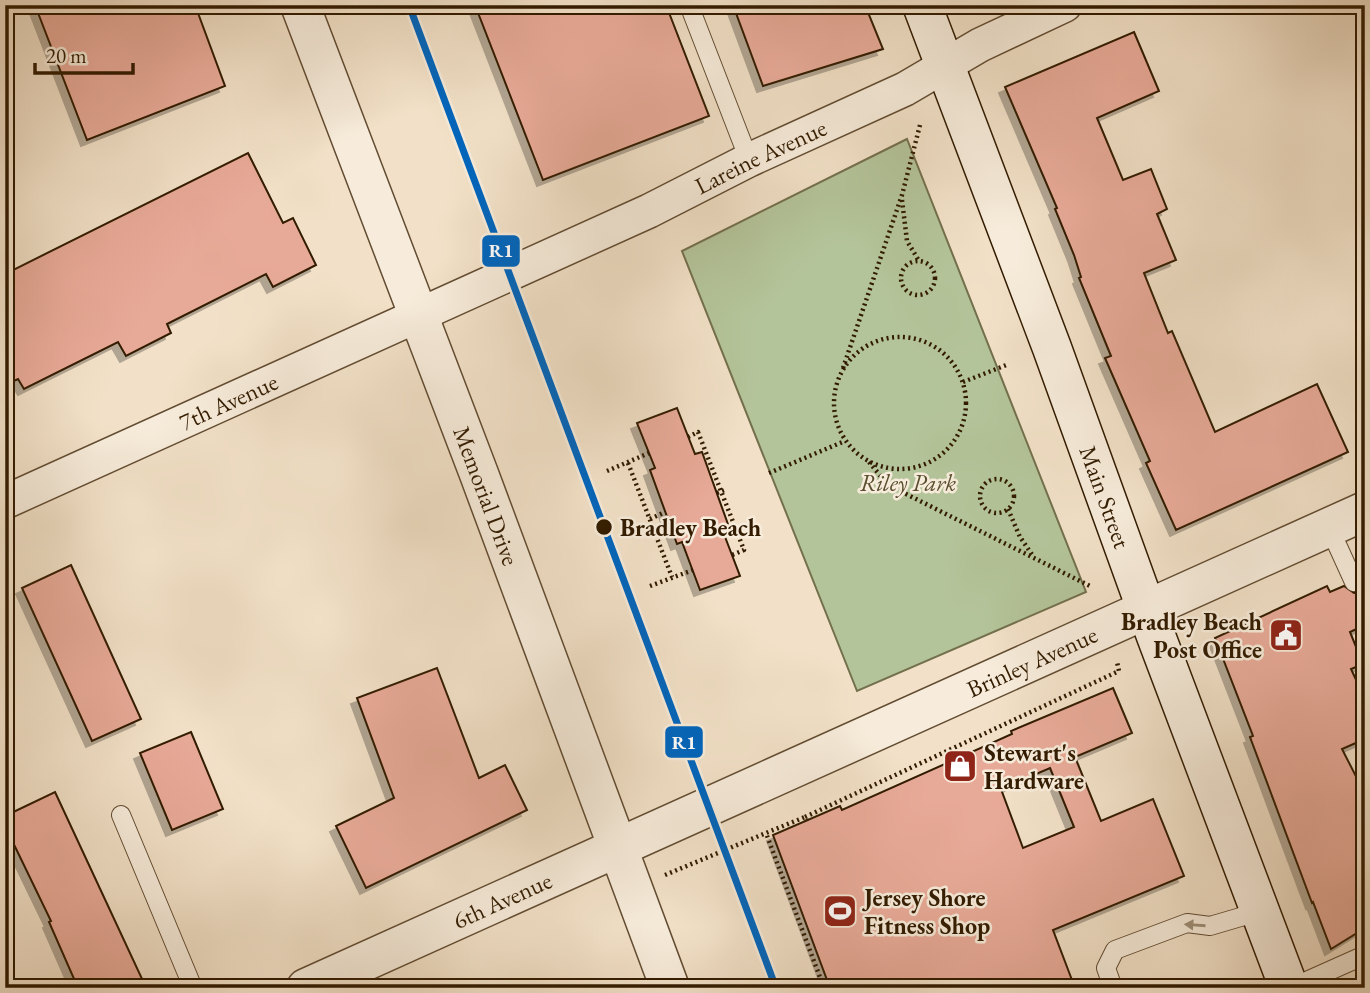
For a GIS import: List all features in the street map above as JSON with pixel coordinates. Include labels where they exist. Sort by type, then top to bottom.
[{"type":"street","name":"Memorial Drive","points":[[300,5],[479,474],[670,988]]},
{"type":"street","name":"Main Street","points":[[922,5],[1290,988]]},
{"type":"street","name":"Lareine Avenue","points":[[452,300],[649,211],[749,160],[905,89],[980,45],[1065,5]]},
{"type":"street","name":"7th Avenue","points":[[5,502],[452,300]]},
{"type":"street","name":"Brinley Avenue","points":[[699,811],[1365,511]]},
{"type":"street","name":"6th Avenue","points":[[306,988],[699,811]]},
{"type":"lane","points":[[690,5],[749,160]]},
{"type":"lane","points":[[1329,527],[1354,582]]},
{"type":"lane","points":[[121,815],[193,988]]},
{"type":"lane","points":[[1113,988],[1106,968],[1115,950],[1187,923],[1210,926],[1261,911]]},
{"type":"lane","points":[[1290,988],[1365,955]]},
{"type":"path","points":[[842,372],[855,355],[873,343],[894,337],[916,339],[936,348],[952,362],[963,382],[966,404],[962,426],[950,446],[933,460],[912,468],[889,468],[868,461],[856,453],[837,425],[834,407],[835,389],[902,195],[920,125]]},
{"type":"path","points":[[902,195],[908,240],[919,261],[929,264],[935,274],[934,285],[927,292],[910,293],[903,284],[902,273],[908,264],[919,261]]},
{"type":"path","points":[[963,382],[1009,364]]},
{"type":"path","points":[[688,437],[698,432],[722,491],[744,550],[732,555]]},
{"type":"path","points":[[769,473],[846,441]]},
{"type":"path","points":[[607,471],[649,453]]},
{"type":"path","points":[[868,461],[888,485],[1092,587]]},
{"type":"path","points":[[628,463],[672,577]]},
{"type":"path","points":[[1008,509],[997,513],[982,505],[980,494],[986,484],[996,480],[1010,486],[1014,496],[1008,509],[1020,537],[1034,557]]},
{"type":"path","points":[[650,519],[665,512]]},
{"type":"path","points":[[650,586],[693,570]]},
{"type":"path","points":[[661,876],[806,819],[1119,671],[1116,655]]},
{"type":"path","points":[[766,833],[824,988]]},
{"type":"green space","name":"Riley Park","points":[[907,139],[1086,592],[857,691],[682,251]]},
{"type":"building","points":[[35,5],[195,5],[225,86],[87,140]]},
{"type":"building","points":[[475,5],[666,5],[709,116],[543,180]]},
{"type":"building","points":[[733,5],[865,5],[883,49],[763,86]]},
{"type":"building","points":[[1134,32],[1159,91],[1097,118],[1123,180],[1151,169],[1167,209],[1157,214],[1176,260],[1144,273],[1168,333],[1172,331],[1215,432],[1317,384],[1348,452],[1176,530],[1146,463],[1150,461],[1105,358],[1111,356],[1079,278],[1081,277],[1074,255],[1055,209],[1057,208],[1005,87]]},
{"type":"building","points":[[248,153],[283,223],[293,218],[316,265],[273,287],[266,274],[167,324],[171,333],[126,356],[118,342],[24,389],[18,379],[5,385],[5,274]]},
{"type":"building","points":[[677,408],[695,454],[702,452],[729,527],[722,529],[740,576],[700,590],[682,542],[677,544],[650,470],[655,468],[637,423]]},
{"type":"building","points":[[71,565],[141,719],[92,741],[22,588]]},
{"type":"building","points":[[1365,585],[1365,625],[1350,632],[1363,664],[1351,669],[1365,699],[1365,739],[1342,749],[1365,794],[1365,928],[1331,949],[1215,638],[1327,586],[1330,592],[1344,586],[1354,593],[1359,592]]},
{"type":"building","points":[[437,668],[479,778],[505,765],[527,810],[366,888],[336,826],[394,798],[357,698]]},
{"type":"building","points":[[1113,688],[1132,733],[1075,757],[1101,821],[1153,799],[1184,876],[1053,930],[1075,988],[830,988],[773,835],[840,806],[842,810],[1012,734],[1011,731]],"holes":[[[1050,768],[1074,827],[1023,848],[1001,789]]]},
{"type":"building","points":[[191,732],[223,809],[172,830],[140,753]]},
{"type":"building","points":[[55,792],[143,981],[128,988],[78,988],[49,922],[51,921],[5,826],[5,816]]},
{"type":"transit line","name":"R1","points":[[409,5],[776,988]]},
{"type":"place","name":"Bradley Beach","points":[[604,527]]},
{"type":"place","name":"Bradley Beach Post Office","points":[[1286,635]]},
{"type":"place","name":"Stewart's Hardware","points":[[960,766]]},
{"type":"place","name":"Jersey Shore Fitness Shop","points":[[840,911]]}]
